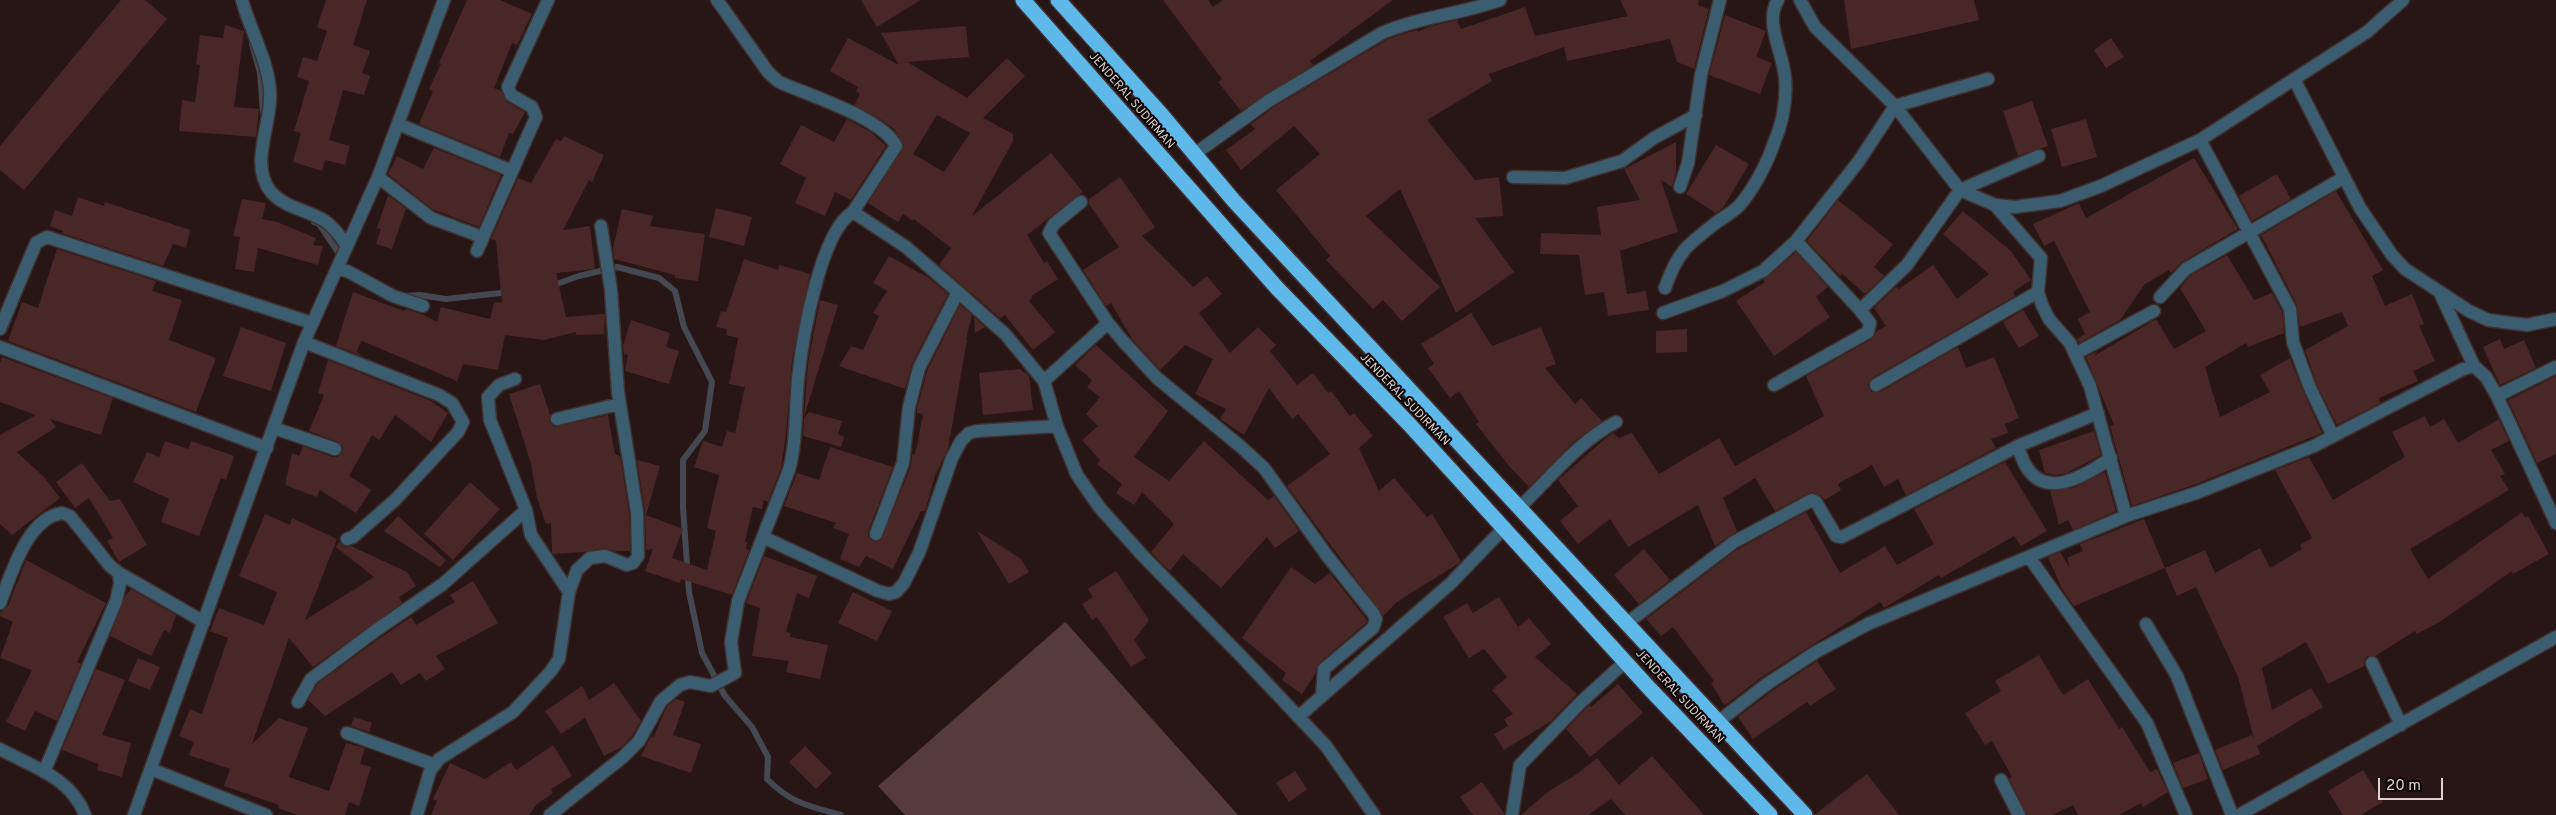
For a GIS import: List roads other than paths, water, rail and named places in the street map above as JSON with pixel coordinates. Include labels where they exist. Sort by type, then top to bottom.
[{"type":"highway","name":"JENDERAL SUDIRMAN","points":[[1023,0],[1277,288],[1408,423],[1626,662],[1770,815]]},
{"type":"highway","name":"JENDERAL SUDIRMAN","points":[[1058,0],[1161,114],[1193,155],[1805,815]]},
{"type":"street","points":[[242,0],[265,64],[270,92],[262,152],[264,176],[271,192],[300,211],[324,220],[336,231],[347,246]]},
{"type":"street","points":[[134,815],[304,342],[378,177],[444,0]]},
{"type":"street","points":[[477,251],[536,117],[532,107],[511,95],[508,87],[548,0]]},
{"type":"street","points":[[550,815],[623,757],[639,741],[661,701],[680,685],[690,682],[711,686],[735,673],[731,642],[738,601],[794,450],[802,349],[827,246],[844,218],[853,212],[896,146],[893,140],[882,130],[867,120],[779,82],[768,72],[717,0]]},
{"type":"street","points":[[1193,155],[1270,100],[1382,33],[1398,26],[1464,11],[1500,0]]},
{"type":"street","points":[[1680,188],[1688,163],[1701,75],[1720,0]]},
{"type":"street","points":[[1665,288],[1674,262],[1682,251],[1738,206],[1756,178],[1774,144],[1785,108],[1785,76],[1780,48],[1772,27],[1774,6],[1778,0]]},
{"type":"street","points":[[1800,0],[1804,11],[1816,27],[1895,106],[1960,190],[1995,205],[2032,206],[2060,201],[2101,186],[2200,140],[2367,32],[2403,0]]},
{"type":"street","points":[[1663,313],[1748,280],[1796,242],[1859,162],[1895,106],[1988,79]]},
{"type":"street","points":[[2294,79],[2360,208],[2392,255],[2405,269],[2440,293],[2488,320],[2527,325],[2556,319]]},
{"type":"street","points":[[1513,177],[1565,178],[1622,161],[1654,138],[1696,115]]},
{"type":"street","points":[[398,124],[512,171]]},
{"type":"street","points":[[2200,140],[2251,232],[2290,309],[2293,342],[2310,388],[2333,436]]},
{"type":"street","points":[[1860,310],[1907,265],[1960,190],[2039,156]]},
{"type":"street","points":[[378,177],[431,218],[482,237]]},
{"type":"street","points":[[2160,297],[2186,269],[2343,178]]},
{"type":"street","points":[[1081,202],[1054,224],[1049,233],[1108,323],[1157,378],[1264,468],[1328,557],[1374,613],[1376,619],[1373,628],[1324,669],[1322,695]]},
{"type":"street","points":[[1995,205],[2041,258],[2038,292],[2049,319],[2070,343],[2090,386],[2126,516]]},
{"type":"street","points":[[853,212],[906,247],[1005,334],[1044,381],[1057,426],[1078,475],[1116,528],[1326,746],[1374,815]]},
{"type":"street","points":[[417,815],[430,771],[439,759],[513,712],[551,671],[559,659],[564,639],[569,592],[577,570],[590,558],[605,556],[627,565],[633,563],[638,556],[637,512],[619,404],[611,290],[601,226]]},
{"type":"street","points":[[0,329],[36,243],[48,237],[312,323]]},
{"type":"street","points":[[1774,385],[1868,332],[1870,323],[1796,242]]},
{"type":"street","points":[[337,268],[349,272],[393,296],[423,306]]},
{"type":"street","points":[[876,534],[903,463],[909,407],[919,368],[958,292]]},
{"type":"street","points":[[1876,385],[2038,292]]},
{"type":"street","points":[[2440,293],[2474,366],[2486,377],[2497,396],[2556,523]]},
{"type":"street","points":[[2075,354],[2154,312]]},
{"type":"street","points":[[1044,381],[1108,323]]},
{"type":"street","points":[[304,342],[439,395],[452,403],[463,422],[458,432],[395,500],[353,537],[347,539]]},
{"type":"street","points":[[0,347],[267,448]]},
{"type":"street","points":[[1719,721],[1767,684],[1799,663],[1868,624],[2126,516],[2232,480],[2314,446],[2464,369],[2474,366]]},
{"type":"street","points":[[2497,396],[2556,368]]},
{"type":"street","points":[[515,379],[492,390],[488,397],[490,420],[526,510],[531,535],[569,592]]},
{"type":"street","points":[[557,419],[619,404]]},
{"type":"street","points":[[1627,623],[1734,542],[1808,502],[1816,502],[1836,536],[1842,537],[2018,446],[2098,413]]},
{"type":"street","points":[[1520,507],[1586,443],[1616,422]]},
{"type":"street","points":[[763,537],[878,591],[888,594],[896,592],[904,583],[918,553],[949,466],[961,441],[969,433],[977,430],[1057,426]]},
{"type":"street","points":[[274,428],[335,449]]},
{"type":"street","points":[[2018,446],[2022,464],[2034,478],[2047,484],[2068,482],[2094,470],[2111,458]]},
{"type":"street","points":[[298,702],[311,679],[318,673],[443,584],[526,510]]},
{"type":"street","points":[[0,603],[18,556],[27,541],[38,527],[55,514],[62,513],[70,516],[110,566],[119,573],[204,622]]},
{"type":"street","points":[[1298,717],[1450,582],[1504,528]]},
{"type":"street","points":[[2029,557],[2147,722],[2186,815]]},
{"type":"street","points":[[44,772],[116,601],[120,584],[119,573]]},
{"type":"street","points":[[2146,624],[2177,676],[2232,815]]},
{"type":"street","points":[[2239,815],[2556,637]]},
{"type":"street","points":[[1512,815],[1520,766],[1580,702],[1626,662]]},
{"type":"street","points":[[2372,663],[2401,725]]},
{"type":"street","points":[[347,734],[435,765]]},
{"type":"street","points":[[0,748],[60,779],[80,802],[85,815]]},
{"type":"street","points":[[151,769],[266,815]]},
{"type":"street","points":[[2001,780],[2019,815]]},
{"type":"waterway","points":[[252,44],[260,73],[263,112]]},
{"type":"waterway","points":[[314,222],[319,224],[342,258]]},
{"type":"waterway","points":[[551,286],[579,276],[617,267],[659,278],[675,291],[684,327],[712,382],[705,431],[683,460],[683,508],[689,592],[702,653],[725,696],[752,727],[768,757],[767,779],[785,794],[801,803],[841,815]]},
{"type":"waterway","points":[[405,296],[420,295],[446,299],[510,292]]}]
